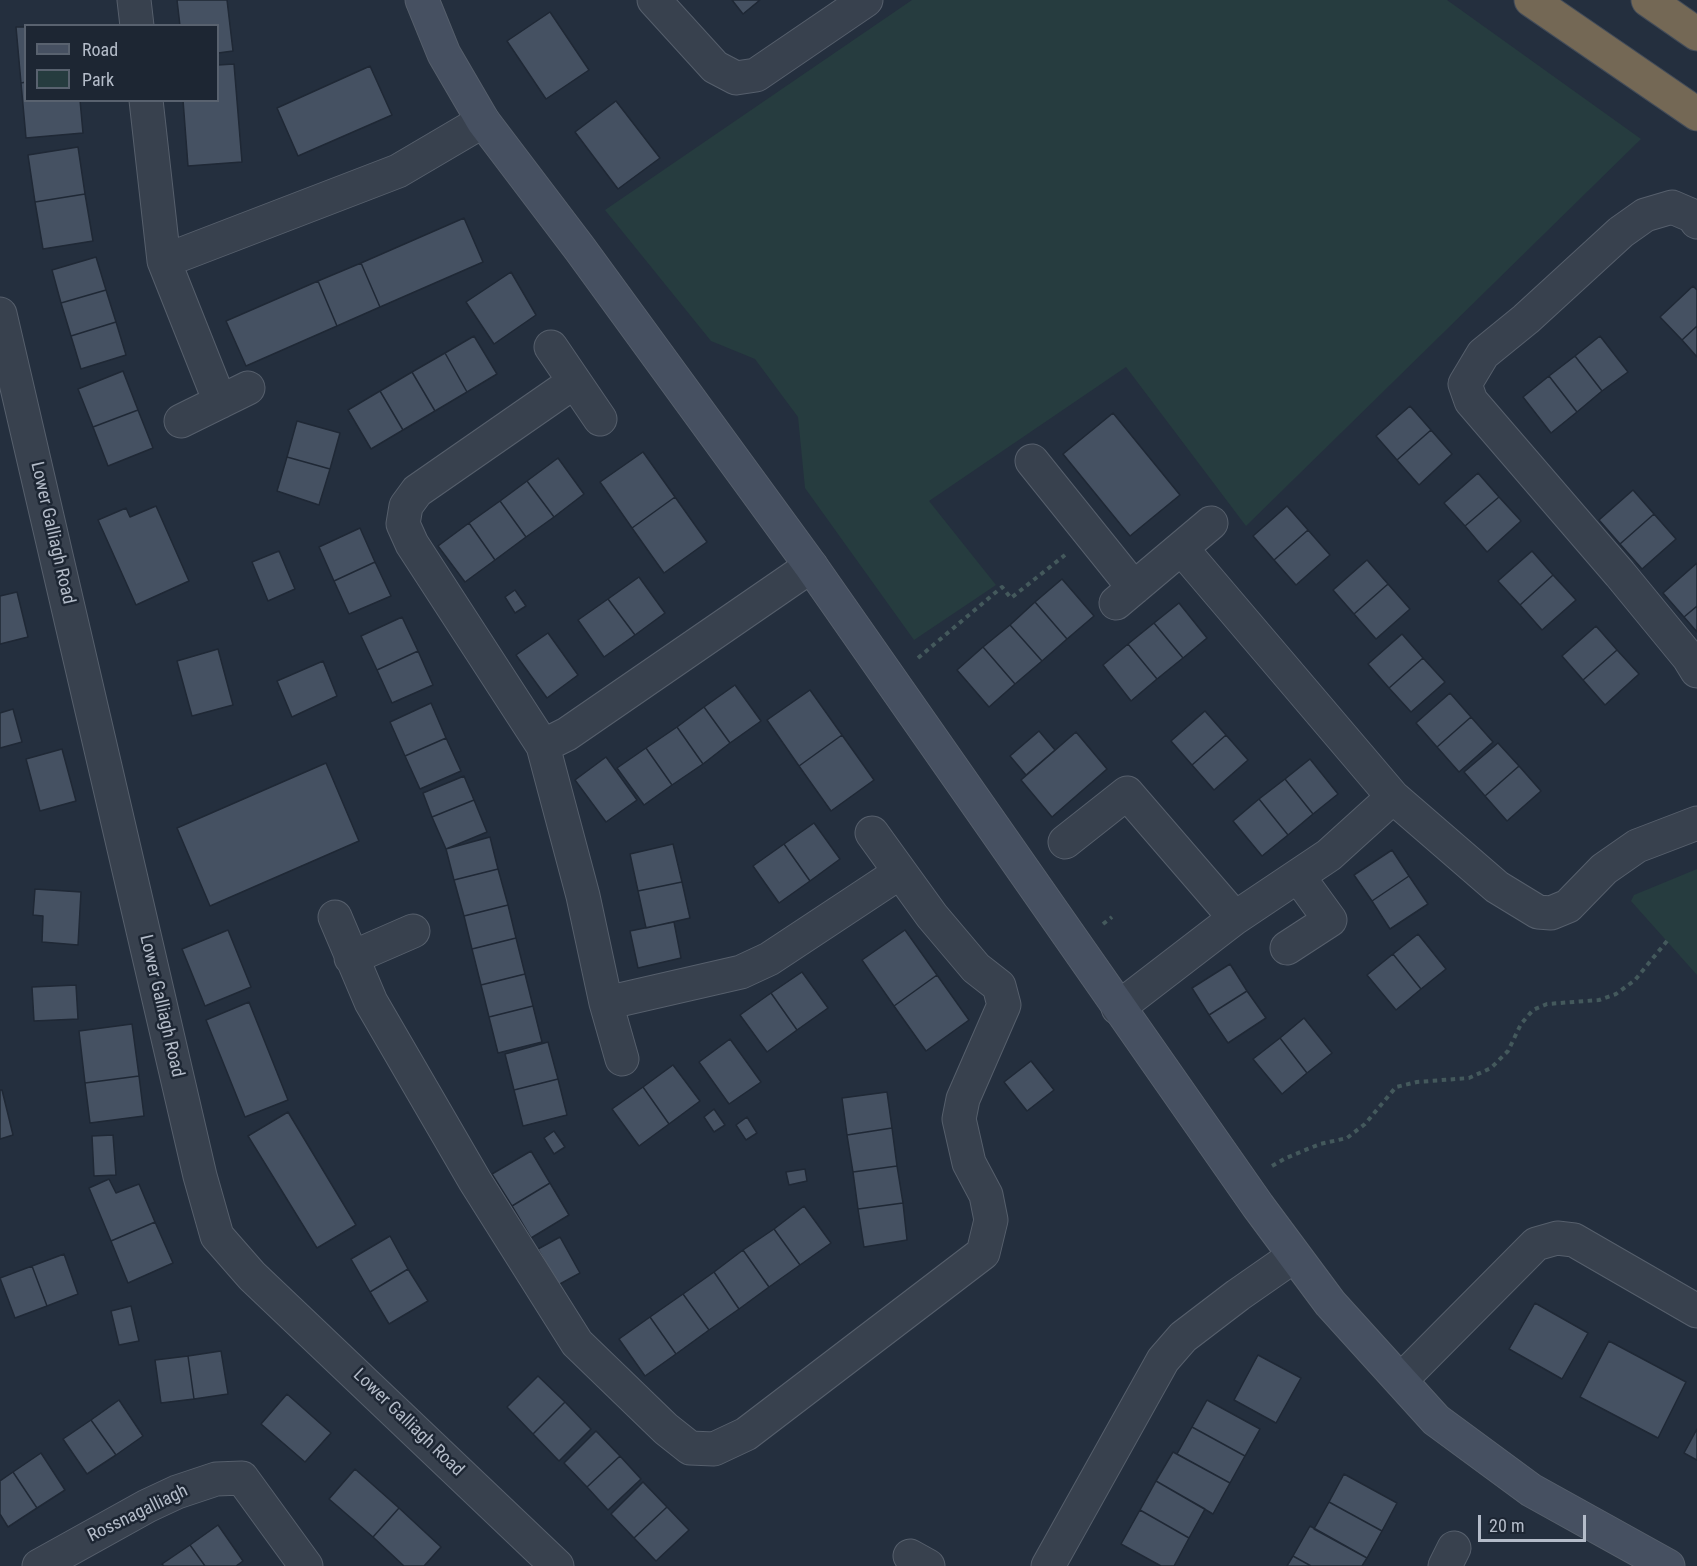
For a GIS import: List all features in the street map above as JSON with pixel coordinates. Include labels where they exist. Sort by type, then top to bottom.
[{"type":"highway","points":[[1531,0],[1697,114]]},
{"type":"highway","points":[[1648,0],[1697,34]]},
{"type":"street","points":[[134,0],[137,24]]},
{"type":"street","points":[[422,0],[444,54],[483,121],[580,249],[811,566],[1118,1008],[1294,1256],[1330,1303],[1436,1420],[1531,1490],[1668,1566]]},
{"type":"street","points":[[654,0],[715,67],[736,78],[756,75],[866,0]]},
{"type":"street","points":[[146,102],[164,261],[234,395],[181,421]]},
{"type":"street","points":[[164,261],[398,171],[483,121]]},
{"type":"street","points":[[1697,222],[1692,216],[1672,207],[1645,215],[1621,232],[1526,319],[1483,354],[1465,384],[1471,401],[1627,582],[1697,671]]},
{"type":"street","name":"Lower Galliagh Road","points":[[0,314],[200,1176],[217,1236],[252,1276],[557,1566]]},
{"type":"street","points":[[551,347],[600,419]]},
{"type":"street","points":[[574,382],[417,491],[406,506],[403,524],[412,544],[543,746],[583,896],[606,1003],[622,1059]]},
{"type":"street","points":[[1032,461],[1090,534],[1125,596],[1211,523]]},
{"type":"street","points":[[1182,549],[1393,797],[1497,887],[1538,912],[1551,913],[1568,906],[1604,869],[1637,846],[1697,823]]},
{"type":"street","points":[[543,746],[567,734],[811,566]]},
{"type":"street","points":[[1065,842],[1127,793],[1235,918]]},
{"type":"street","points":[[1118,1008],[1235,918],[1329,855],[1393,797]]},
{"type":"street","points":[[335,917],[370,1002],[463,1161],[577,1344],[666,1429],[690,1448],[714,1449],[746,1434],[983,1253],[991,1220],[986,1196],[969,1163],[959,1119],[963,1099],[1004,1005],[999,986],[976,968],[899,873],[872,833]]},
{"type":"street","points":[[606,1003],[741,972],[769,959],[899,873]]},
{"type":"street","points":[[1287,948],[1330,920],[1298,876]]},
{"type":"street","points":[[351,958],[413,931]]},
{"type":"street","points":[[1401,1380],[1536,1244],[1557,1238],[1574,1240],[1697,1311]]},
{"type":"street","points":[[1048,1566],[1163,1360],[1183,1337],[1294,1256]]},
{"type":"street","name":"Rossnagalliagh","points":[[39,1566],[147,1506],[177,1492],[216,1479],[242,1478],[306,1566]]},
{"type":"path","points":[[915,660],[1002,587],[1011,598],[1090,534]]},
{"type":"path","points":[[1244,1186],[1286,1158],[1320,1144],[1347,1138],[1365,1124],[1396,1087],[1417,1082],[1469,1078],[1491,1068],[1508,1050],[1521,1024],[1533,1010],[1546,1004],[1599,1000],[1616,994],[1635,980],[1667,941]]},
{"type":"green space","points":[[912,0],[1447,0],[1641,139],[1246,526],[1126,367],[929,501],[996,585],[914,640],[805,488],[798,417],[755,359],[711,341],[605,210]]},
{"type":"green space","points":[[1697,869],[1697,975],[1631,901],[1634,895]]},
{"type":"building","points":[[177,0],[227,0],[233,51],[219,53],[219,24],[180,24]]},
{"type":"building","points":[[732,0],[760,0],[743,14]]},
{"type":"building","points":[[550,12],[589,70],[546,99],[507,41]]},
{"type":"building","points":[[16,27],[24,27],[24,82],[21,83]]},
{"type":"building","points":[[234,64],[242,162],[188,166],[183,102],[219,102],[219,65]]},
{"type":"building","points":[[370,66],[392,115],[298,156],[277,108]]},
{"type":"building","points":[[24,82],[24,102],[80,102],[83,133],[26,138],[21,83]]},
{"type":"building","points":[[616,101],[660,158],[618,189],[575,132]]},
{"type":"building","points":[[78,147],[85,194],[35,202],[28,155]]},
{"type":"building","points":[[85,194],[93,241],[43,249],[35,202]]},
{"type":"building","points":[[464,218],[483,262],[380,307],[361,263]]},
{"type":"building","points":[[96,257],[106,290],[61,303],[52,270]]},
{"type":"building","points":[[361,263],[380,307],[337,326],[318,281]]},
{"type":"building","points":[[511,272],[536,315],[494,344],[466,302]]},
{"type":"building","points":[[318,281],[337,326],[246,366],[226,321]]},
{"type":"building","points":[[1693,286],[1697,290],[1697,326],[1682,340],[1660,317]]},
{"type":"building","points":[[106,290],[116,322],[71,336],[61,303]]},
{"type":"building","points":[[116,322],[126,355],[81,369],[71,336]]},
{"type":"building","points":[[1697,326],[1697,357],[1682,340]]},
{"type":"building","points":[[474,336],[497,374],[467,392],[445,353]]},
{"type":"building","points":[[1600,336],[1628,372],[1602,391],[1575,356]]},
{"type":"building","points":[[445,353],[467,392],[435,411],[412,372]]},
{"type":"building","points":[[1575,356],[1602,391],[1577,412],[1549,376]]},
{"type":"building","points":[[123,371],[138,410],[93,427],[78,389]]},
{"type":"building","points":[[412,372],[435,411],[403,430],[380,391]]},
{"type":"building","points":[[1549,376],[1577,412],[1551,433],[1523,397]]},
{"type":"building","points":[[380,391],[403,430],[371,449],[348,410]]},
{"type":"building","points":[[1410,406],[1431,430],[1397,460],[1376,436]]},
{"type":"building","points":[[138,410],[153,448],[108,466],[93,427]]},
{"type":"building","points":[[1113,413],[1180,495],[1130,536],[1063,454]]},
{"type":"building","points":[[297,421],[340,433],[330,469],[287,457]]},
{"type":"building","points":[[1431,430],[1452,454],[1419,485],[1397,460]]},
{"type":"building","points":[[643,452],[675,497],[632,528],[600,482]]},
{"type":"building","points":[[287,457],[330,469],[319,505],[277,491]]},
{"type":"building","points":[[558,458],[584,494],[554,517],[527,481]]},
{"type":"building","points":[[1478,473],[1499,497],[1465,526],[1444,503]]},
{"type":"building","points":[[527,481],[554,517],[526,537],[500,501]]},
{"type":"building","points":[[1633,490],[1654,514],[1620,544],[1599,520]]},
{"type":"building","points":[[675,497],[707,542],[664,573],[632,528]]},
{"type":"building","points":[[1499,497],[1521,521],[1487,552],[1465,526]]},
{"type":"building","points":[[500,501],[526,537],[495,560],[469,523]]},
{"type":"building","points":[[156,506],[189,581],[136,605],[98,520],[126,508],[130,517]]},
{"type":"building","points":[[1287,506],[1308,530],[1274,560],[1253,536]]},
{"type":"building","points":[[1654,514],[1676,539],[1642,569],[1620,544]]},
{"type":"building","points":[[469,523],[495,560],[465,582],[438,546]]},
{"type":"building","points":[[360,528],[375,562],[334,581],[319,547]]},
{"type":"building","points":[[1308,530],[1330,555],[1296,585],[1274,560]]},
{"type":"building","points":[[279,551],[295,589],[268,601],[252,562]]},
{"type":"building","points":[[1532,551],[1553,575],[1520,605],[1498,581]]},
{"type":"building","points":[[1367,560],[1388,584],[1354,614],[1333,590]]},
{"type":"building","points":[[375,562],[391,596],[349,614],[334,581]]},
{"type":"building","points":[[1697,563],[1697,606],[1684,617],[1663,593]]},
{"type":"building","points":[[1553,575],[1576,600],[1542,630],[1520,605]]},
{"type":"building","points":[[639,577],[665,613],[635,635],[608,599]]},
{"type":"building","points":[[1062,579],[1094,616],[1067,639],[1035,602]]},
{"type":"building","points":[[1388,584],[1410,609],[1376,639],[1354,614]]},
{"type":"building","points":[[515,590],[526,606],[515,613],[505,597]]},
{"type":"building","points":[[17,592],[28,637],[0,644],[0,596]]},
{"type":"building","points":[[608,599],[635,635],[604,657],[578,620]]},
{"type":"building","points":[[1035,602],[1067,639],[1042,661],[1010,625]]},
{"type":"building","points":[[1179,603],[1207,638],[1183,658],[1154,623]]},
{"type":"building","points":[[1697,606],[1697,632],[1684,617]]},
{"type":"building","points":[[402,617],[418,651],[377,670],[361,636]]},
{"type":"building","points":[[1154,623],[1183,658],[1157,679],[1128,644]]},
{"type":"building","points":[[1010,625],[1042,661],[1015,684],[983,647]]},
{"type":"building","points":[[1596,626],[1617,650],[1583,680],[1562,656]]},
{"type":"building","points":[[548,633],[578,675],[547,698],[516,655]]},
{"type":"building","points":[[1402,634],[1423,658],[1389,688],[1368,664]]},
{"type":"building","points":[[1128,644],[1157,679],[1131,701],[1103,665]]},
{"type":"building","points":[[983,647],[1015,684],[989,707],[957,670]]},
{"type":"building","points":[[218,649],[233,705],[192,716],[177,661]]},
{"type":"building","points":[[1617,650],[1639,674],[1605,705],[1583,680]]},
{"type":"building","points":[[418,651],[433,685],[392,703],[377,670]]},
{"type":"building","points":[[1423,658],[1445,682],[1411,712],[1389,688]]},
{"type":"building","points":[[323,661],[337,696],[292,717],[277,681]]},
{"type":"building","points":[[735,685],[761,721],[730,743],[704,707]]},
{"type":"building","points":[[810,690],[842,735],[799,766],[767,720]]},
{"type":"building","points":[[1450,693],[1471,717],[1437,747],[1416,723]]},
{"type":"building","points":[[431,703],[446,738],[405,756],[390,722]]},
{"type":"building","points":[[704,707],[730,743],[703,764],[677,727]]},
{"type":"building","points":[[13,709],[22,742],[0,748],[0,713]]},
{"type":"building","points":[[1205,711],[1226,735],[1192,765],[1171,741]]},
{"type":"building","points":[[1471,717],[1493,742],[1459,772],[1437,747]]},
{"type":"building","points":[[677,727],[703,764],[672,785],[646,748]]},
{"type":"building","points":[[1039,731],[1055,750],[1026,775],[1010,756]]},
{"type":"building","points":[[1076,732],[1107,769],[1052,817],[1021,780]]},
{"type":"building","points":[[842,735],[874,780],[831,811],[799,766]]},
{"type":"building","points":[[1226,735],[1248,760],[1214,790],[1192,765]]},
{"type":"building","points":[[446,738],[461,771],[420,789],[405,756]]},
{"type":"building","points":[[1498,743],[1519,766],[1485,796],[1464,772]]},
{"type":"building","points":[[646,748],[672,785],[644,805],[617,768]]},
{"type":"building","points":[[62,749],[76,801],[40,811],[26,759]]},
{"type":"building","points":[[606,757],[637,800],[606,822],[575,780]]},
{"type":"building","points":[[1310,759],[1338,794],[1313,814],[1285,779]]},
{"type":"building","points":[[326,763],[359,841],[210,906],[177,828]]},
{"type":"building","points":[[1519,766],[1541,791],[1507,821],[1485,796]]},
{"type":"building","points":[[464,776],[474,800],[432,817],[423,793]]},
{"type":"building","points":[[1285,779],[1313,814],[1288,835],[1259,799]]},
{"type":"building","points":[[1259,799],[1288,835],[1262,856],[1233,821]]},
{"type":"building","points":[[474,800],[487,832],[446,849],[432,817]]},
{"type":"building","points":[[814,823],[840,859],[810,881],[784,844]]},
{"type":"building","points":[[490,837],[498,869],[454,880],[446,849]]},
{"type":"building","points":[[673,844],[682,882],[638,891],[630,854]]},
{"type":"building","points":[[784,844],[810,881],[779,903],[753,866]]},
{"type":"building","points":[[1392,850],[1409,876],[1372,901],[1354,875]]},
{"type":"building","points":[[498,869],[508,905],[464,916],[454,880]]},
{"type":"building","points":[[1409,876],[1428,904],[1390,929],[1372,901]]},
{"type":"building","points":[[682,882],[690,918],[646,928],[638,891]]},
{"type":"building","points":[[35,889],[81,892],[78,945],[42,942],[43,916],[33,915]]},
{"type":"building","points":[[508,905],[516,938],[472,949],[464,916]]},
{"type":"building","points":[[674,922],[681,958],[638,968],[630,931]]},
{"type":"building","points":[[228,930],[251,987],[205,1006],[182,949]]},
{"type":"building","points":[[905,930],[937,975],[894,1006],[862,960]]},
{"type":"building","points":[[1418,934],[1446,969],[1421,989],[1393,954]]},
{"type":"building","points":[[516,938],[525,974],[481,985],[472,949]]},
{"type":"building","points":[[1393,954],[1421,989],[1396,1010],[1367,975]]},
{"type":"building","points":[[1230,964],[1247,991],[1209,1015],[1192,988]]},
{"type":"building","points":[[802,972],[828,1008],[797,1030],[771,993]]},
{"type":"building","points":[[525,974],[533,1006],[489,1017],[481,985]]},
{"type":"building","points":[[937,975],[969,1020],[926,1051],[894,1006]]},
{"type":"building","points":[[76,985],[78,1019],[34,1021],[32,987]]},
{"type":"building","points":[[1247,991],[1266,1018],[1228,1043],[1209,1015]]},
{"type":"building","points":[[771,993],[797,1030],[767,1052],[740,1015]]},
{"type":"building","points":[[249,1002],[288,1100],[245,1117],[206,1020]]},
{"type":"building","points":[[533,1006],[542,1042],[498,1053],[489,1017]]},
{"type":"building","points":[[1304,1018],[1332,1053],[1307,1073],[1280,1038]]},
{"type":"building","points":[[132,1024],[139,1076],[85,1083],[79,1031]]},
{"type":"building","points":[[1280,1038],[1307,1073],[1282,1094],[1253,1059]]},
{"type":"building","points":[[730,1039],[761,1082],[729,1104],[699,1062]]},
{"type":"building","points":[[548,1042],[558,1079],[514,1090],[505,1054]]},
{"type":"building","points":[[1031,1061],[1054,1090],[1027,1111],[1004,1082]]},
{"type":"building","points":[[673,1065],[700,1101],[669,1124],[643,1087]]},
{"type":"building","points":[[139,1076],[144,1116],[90,1123],[85,1083]]},
{"type":"building","points":[[558,1079],[567,1115],[523,1126],[514,1090]]},
{"type":"building","points":[[643,1087],[669,1124],[639,1146],[612,1109]]},
{"type":"building","points":[[0,1090],[2,1090],[13,1135],[0,1139]]},
{"type":"building","points":[[887,1092],[892,1128],[847,1135],[842,1098]]},
{"type":"building","points":[[714,1109],[725,1125],[714,1132],[704,1117]]},
{"type":"building","points":[[288,1112],[356,1225],[317,1248],[248,1136]]},
{"type":"building","points":[[747,1117],[757,1133],[746,1140],[736,1125]]},
{"type":"building","points":[[892,1128],[897,1166],[853,1172],[847,1135]]},
{"type":"building","points":[[554,1131],[565,1147],[554,1154],[544,1138]]},
{"type":"building","points":[[113,1135],[116,1175],[94,1176],[92,1136]]},
{"type":"building","points":[[531,1151],[550,1183],[512,1206],[492,1174]]},
{"type":"building","points":[[897,1166],[903,1203],[858,1209],[853,1172]]},
{"type":"building","points":[[805,1169],[807,1181],[789,1185],[786,1172]]},
{"type":"building","points":[[109,1179],[116,1193],[139,1184],[155,1222],[111,1241],[89,1188]]},
{"type":"building","points":[[550,1183],[569,1215],[531,1238],[512,1206]]},
{"type":"building","points":[[903,1203],[907,1240],[864,1247],[858,1209]]},
{"type":"building","points":[[804,1206],[831,1243],[800,1265],[774,1229]]},
{"type":"building","points":[[155,1222],[173,1263],[128,1283],[111,1241]]},
{"type":"building","points":[[774,1229],[800,1265],[769,1287],[743,1250]]},
{"type":"building","points":[[390,1236],[408,1269],[370,1292],[351,1259]]},
{"type":"building","points":[[560,1237],[580,1273],[558,1285],[538,1249]]},
{"type":"building","points":[[743,1250],[769,1287],[739,1309],[714,1272]]},
{"type":"building","points":[[64,1254],[78,1294],[47,1306],[32,1266]]},
{"type":"building","points":[[32,1266],[47,1306],[15,1318],[0,1278]]},
{"type":"building","points":[[408,1269],[428,1301],[389,1324],[370,1292]]},
{"type":"building","points":[[714,1272],[739,1309],[709,1330],[683,1294]]},
{"type":"building","points":[[683,1294],[709,1330],[676,1354],[650,1317]]},
{"type":"building","points":[[1535,1303],[1588,1333],[1562,1379],[1509,1349]]},
{"type":"building","points":[[131,1306],[139,1341],[119,1345],[111,1311]]},
{"type":"building","points":[[650,1317],[676,1354],[645,1376],[619,1339]]},
{"type":"building","points":[[1609,1341],[1686,1382],[1658,1438],[1580,1397]]},
{"type":"building","points":[[221,1351],[228,1394],[194,1399],[188,1356]]},
{"type":"building","points":[[1258,1355],[1301,1378],[1276,1423],[1234,1400]]},
{"type":"building","points":[[188,1356],[194,1399],[161,1403],[155,1360]]},
{"type":"building","points":[[538,1376],[565,1402],[533,1434],[507,1407]]},
{"type":"building","points":[[287,1394],[331,1433],[305,1462],[261,1424]]},
{"type":"building","points":[[119,1400],[143,1436],[116,1455],[91,1420]]},
{"type":"building","points":[[1207,1400],[1260,1429],[1245,1456],[1192,1427]]},
{"type":"building","points":[[565,1402],[591,1429],[559,1461],[533,1434]]},
{"type":"building","points":[[91,1420],[116,1455],[87,1474],[63,1439]]},
{"type":"building","points":[[1192,1427],[1245,1456],[1230,1483],[1177,1454]]},
{"type":"building","points":[[1697,1429],[1697,1460],[1684,1453]]},
{"type":"building","points":[[596,1431],[620,1456],[587,1487],[564,1463]]},
{"type":"building","points":[[1173,1452],[1230,1483],[1213,1514],[1156,1481]]},
{"type":"building","points":[[41,1453],[65,1490],[37,1508],[13,1472]]},
{"type":"building","points":[[620,1456],[641,1479],[608,1510],[587,1487]]},
{"type":"building","points":[[355,1469],[399,1508],[373,1537],[329,1499]]},
{"type":"building","points":[[13,1472],[37,1508],[8,1527],[0,1514],[0,1481]]},
{"type":"building","points":[[1344,1474],[1397,1503],[1382,1531],[1329,1502]]},
{"type":"building","points":[[1156,1481],[1205,1509],[1189,1538],[1140,1510]]},
{"type":"building","points":[[643,1482],[667,1507],[634,1538],[611,1514]]},
{"type":"building","points":[[1329,1502],[1382,1531],[1367,1558],[1314,1529]]},
{"type":"building","points":[[667,1507],[689,1530],[656,1561],[634,1538]]},
{"type":"building","points":[[399,1508],[441,1547],[424,1566],[404,1566],[373,1537]]},
{"type":"building","points":[[1140,1510],[1189,1538],[1174,1566],[1161,1566],[1121,1544]]},
{"type":"building","points":[[218,1525],[243,1561],[236,1566],[205,1566],[190,1545]]},
{"type":"building","points":[[1310,1526],[1367,1558],[1362,1566],[1311,1566],[1293,1556]]},
{"type":"building","points":[[190,1545],[205,1566],[164,1566],[162,1564]]},
{"type":"building","points":[[1293,1556],[1311,1566],[1287,1566]]}]
